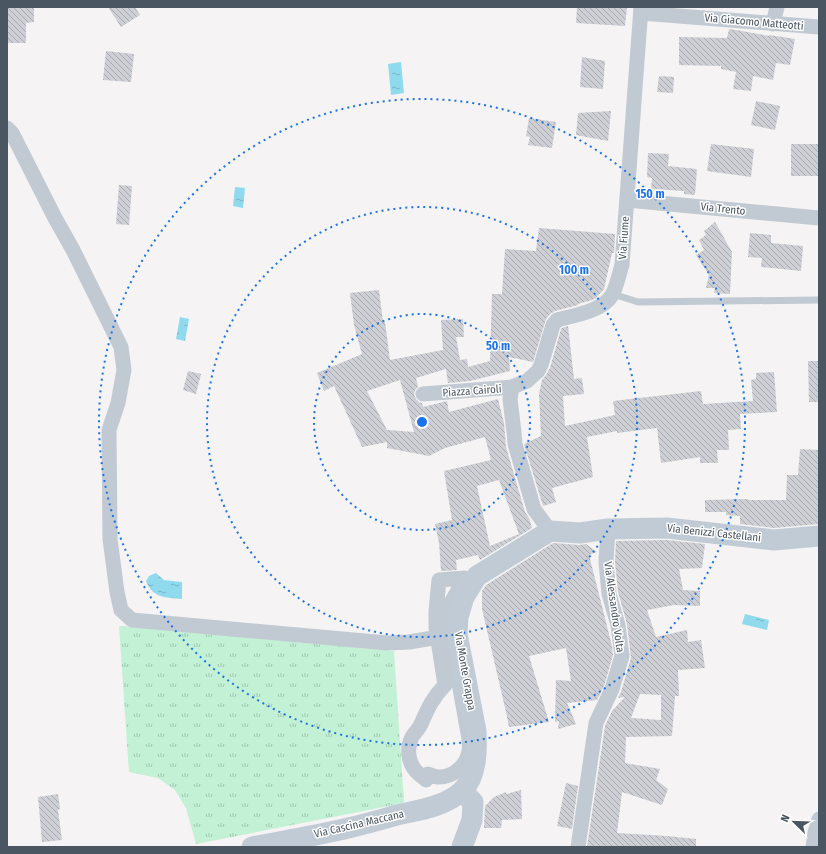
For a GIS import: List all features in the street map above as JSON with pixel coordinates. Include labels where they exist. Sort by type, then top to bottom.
[{"type":"street","points":[[773,24],[776,7]]},
{"type":"street","name":"Via Giacomo Matteotti","points":[[641,10],[773,24],[819,27]]},
{"type":"street","name":"Via Fiume","points":[[512,388],[527,381],[538,371],[553,325],[557,320],[598,308],[607,302],[613,294],[622,265],[641,10]]},
{"type":"street","points":[[7,128],[12,133],[73,250],[121,347],[124,370],[118,402],[109,430],[110,539],[121,610],[132,620],[387,643],[409,642],[448,636]]},
{"type":"street","name":"Via Trento","points":[[627,200],[819,218]]},
{"type":"street","name":"Piazza Cairoli","points":[[423,394],[512,388],[510,399],[514,444],[534,509],[550,532]]},
{"type":"street","name":"Via Benizzi Castellani","points":[[608,530],[667,528],[774,540],[819,536]]},
{"type":"street","points":[[550,532],[580,533],[608,530]]},
{"type":"street","name":"Via Alessandro Volta","points":[[578,847],[596,723],[612,689],[622,656],[618,625],[610,594],[606,562],[608,530]]},
{"type":"street","name":"Via Monte Grappa","points":[[462,791],[470,780],[474,769],[477,747],[476,731],[448,636],[458,617],[464,597],[476,576],[550,532]]},
{"type":"street","points":[[448,636],[469,739],[469,752],[466,760],[455,773],[437,777],[428,774],[426,780],[418,774],[413,767],[410,759],[410,742],[420,726],[430,703],[445,685],[448,636]]},
{"type":"street","points":[[462,791],[473,802],[472,820],[462,847]]},
{"type":"street","name":"Via Cascina Maccana","points":[[252,847],[345,829],[444,803],[462,791]]},
{"type":"street","points":[[813,847],[819,819]]},
{"type":"lane","points":[[613,294],[638,302],[819,300]]},
{"type":"green space","points":[[119,626],[394,651],[404,803],[196,844],[186,808],[175,790],[158,778],[129,772]]},
{"type":"water","points":[[401,62],[404,93],[391,95],[388,64]]},
{"type":"water","points":[[235,187],[245,188],[243,208],[233,206]]},
{"type":"water","points":[[180,317],[189,319],[185,341],[176,339]]},
{"type":"water","points":[[156,573],[164,580],[182,582],[182,599],[161,596],[152,591],[146,581],[149,576]]},
{"type":"water","points":[[745,614],[769,620],[767,630],[742,624]]},
{"type":"building","points":[[7,7],[34,7],[34,22],[26,23],[26,43],[7,43]]},
{"type":"building","points":[[108,7],[135,7],[140,15],[121,27]]},
{"type":"building","points":[[577,7],[627,7],[625,26],[576,23]]},
{"type":"building","points":[[729,29],[795,39],[790,65],[776,63],[773,80],[753,76],[751,91],[733,89],[736,72],[721,69],[721,66],[679,65],[679,37],[727,38]]},
{"type":"building","points":[[106,51],[134,54],[131,82],[103,80]]},
{"type":"building","points":[[582,57],[605,61],[603,89],[580,87]]},
{"type":"building","points":[[659,76],[674,77],[673,93],[657,92]]},
{"type":"building","points":[[756,101],[780,106],[775,130],[751,125]]},
{"type":"building","points":[[611,111],[608,141],[576,135],[578,113]]},
{"type":"building","points":[[529,118],[556,122],[552,148],[528,145],[530,137],[526,136]]},
{"type":"building","points":[[711,144],[754,149],[751,177],[707,171]]},
{"type":"building","points":[[791,144],[819,144],[819,176],[791,176]]},
{"type":"building","points":[[648,153],[669,154],[668,166],[697,169],[695,195],[684,194],[684,191],[651,189],[652,178],[647,177]]},
{"type":"building","points":[[119,185],[132,186],[129,225],[116,224]]},
{"type":"building","points":[[715,222],[732,252],[730,294],[714,293],[715,288],[706,288],[709,275],[696,255],[704,250],[699,240],[706,235],[704,231]]},
{"type":"building","points":[[539,228],[615,234],[614,253],[612,253],[604,289],[596,298],[592,300],[555,311],[550,314],[546,319],[533,362],[509,357],[510,371],[470,381],[448,383],[446,369],[416,378],[418,387],[415,390],[414,395],[419,402],[422,403],[423,407],[447,401],[449,412],[498,399],[504,423],[506,447],[525,512],[529,518],[532,528],[480,560],[478,555],[456,560],[457,570],[441,571],[439,543],[435,524],[452,520],[444,471],[491,460],[485,437],[445,448],[429,456],[387,448],[387,442],[362,447],[334,386],[324,391],[317,373],[362,354],[354,325],[350,293],[379,290],[390,360],[443,350],[441,320],[463,319],[464,337],[456,337],[460,360],[467,359],[468,367],[490,361],[492,294],[502,294],[505,249],[536,251]],"holes":[[[400,380],[414,432],[387,430],[367,391]],[[499,480],[519,534],[490,546],[477,486]]]},
{"type":"building","points":[[750,233],[771,235],[771,243],[803,246],[801,271],[761,267],[762,258],[748,257]]},
{"type":"building","points":[[568,326],[574,379],[582,378],[584,394],[563,396],[565,426],[615,415],[613,401],[701,391],[703,404],[753,401],[751,380],[756,379],[756,373],[774,372],[777,412],[740,414],[741,429],[728,430],[729,450],[717,450],[718,463],[700,463],[700,457],[661,463],[657,428],[617,433],[617,431],[587,437],[593,477],[552,488],[556,502],[543,506],[524,444],[541,436],[539,394],[542,380],[550,368],[561,329]]},
{"type":"building","points":[[808,361],[819,361],[819,402],[809,402]]},
{"type":"building","points":[[188,371],[201,374],[196,394],[183,390]]},
{"type":"building","points":[[800,449],[819,450],[819,524],[774,528],[740,524],[740,516],[726,515],[726,512],[705,512],[705,500],[786,500],[787,475],[798,475]]},
{"type":"building","points":[[666,540],[705,544],[702,568],[679,569],[683,590],[700,591],[700,606],[674,605],[647,610],[656,637],[687,630],[688,642],[701,640],[705,668],[678,670],[679,696],[675,696],[672,736],[626,737],[625,763],[660,769],[656,780],[668,789],[662,805],[622,792],[617,833],[696,839],[696,847],[587,847],[605,726],[612,711],[625,697],[618,698],[631,658],[627,624],[618,592],[615,562],[616,541]],"holes":[[[640,694],[661,695],[661,720],[631,718]]]},
{"type":"building","points":[[553,543],[579,545],[586,544],[597,552],[589,555],[613,655],[604,686],[597,700],[567,703],[576,724],[558,729],[559,721],[555,722],[556,680],[571,681],[566,648],[529,656],[549,722],[509,727],[482,609],[482,591],[486,585]]},
{"type":"building","points":[[566,783],[578,786],[572,829],[557,826]]},
{"type":"building","points":[[521,790],[522,819],[502,820],[501,828],[484,828],[485,806],[494,797],[506,792],[506,794]]},
{"type":"building","points":[[58,794],[60,809],[58,810],[62,840],[42,842],[38,797]]}]
